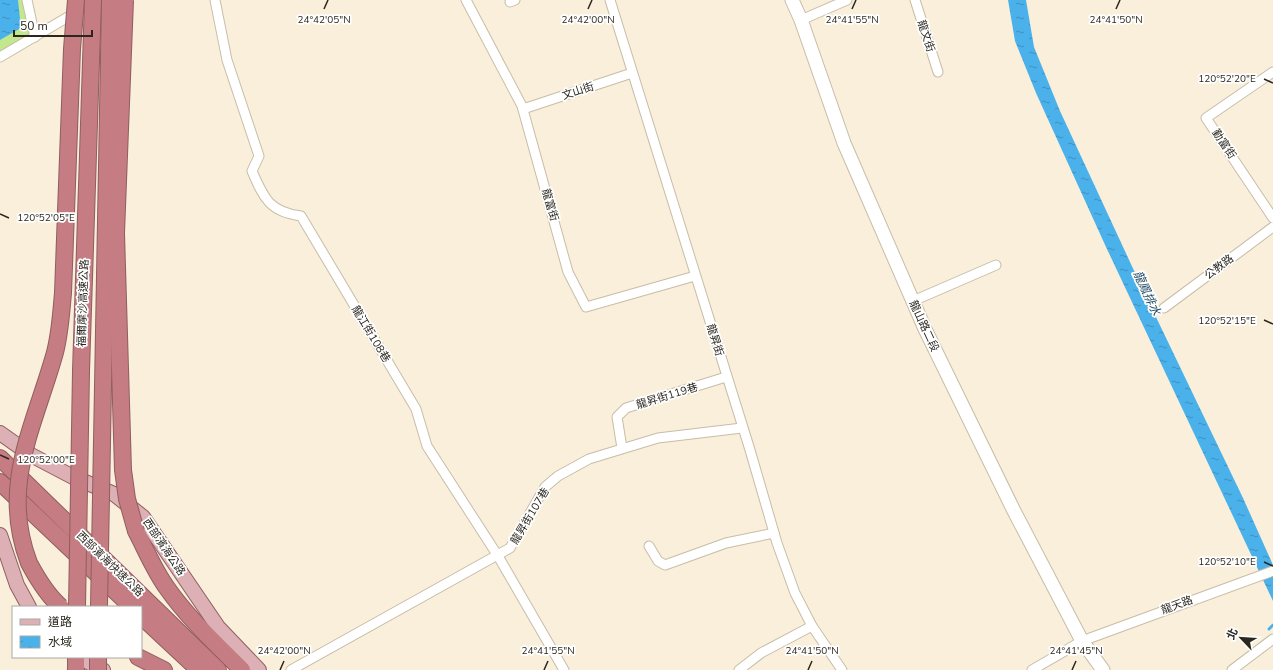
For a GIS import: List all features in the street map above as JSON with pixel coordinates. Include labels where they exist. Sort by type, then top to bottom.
[{"type":"highway","points":[[60,606],[36,576],[25,554],[18,534],[14,513],[13,487],[19,460],[54,355],[60,327],[63,293],[72,49],[76,0]]},
{"type":"highway","name":"福爾摩沙高速公路","points":[[77,606],[81,364],[93,0]]},
{"type":"highway","name":"福爾摩沙高速公路","points":[[99,606],[110,0]]},
{"type":"highway","points":[[125,0],[116,233],[123,470],[127,499],[136,531],[150,561],[167,588],[187,614],[242,670]]},
{"type":"highway","name":"西部濱海快速公路","points":[[0,458],[218,670]]},
{"type":"highway","name":"西部濱海快速公路","points":[[0,482],[131,606]]},
{"type":"highway","points":[[142,617],[198,670]]},
{"type":"highway","points":[[76,670],[78,658]]},
{"type":"highway","points":[[98,658],[98,670]]},
{"type":"highway","points":[[140,658],[164,670]]},
{"type":"main road","name":"西部濱海公路","points":[[0,434],[31,455],[73,477],[114,494],[143,516],[218,627],[259,670]]},
{"type":"main road","points":[[0,535],[18,585],[28,606]]},
{"type":"main road","points":[[80,658],[103,670]]},
{"type":"street","points":[[27,0],[35,37]]},
{"type":"street","points":[[0,57],[97,0]]},
{"type":"street","name":"龍江街108巷","points":[[214,0],[227,60],[259,156],[252,171],[261,192],[274,207],[286,214],[302,216],[416,409],[428,446],[498,556],[564,670]]},
{"type":"street","name":"龍富街","points":[[466,0],[523,109],[568,272],[586,307],[695,276]]},
{"type":"street","name":"龍昇街","points":[[610,0],[726,378],[750,450],[774,533],[795,593],[812,626],[842,670]]},
{"type":"street","name":"龍山路二段","points":[[792,0],[801,20],[844,142],[913,301],[1014,511],[1082,641],[1103,670]]},
{"type":"street","points":[[801,20],[847,0]]},
{"type":"street","name":"龍文街","points":[[915,0],[938,72]]},
{"type":"street","name":"勤富街","points":[[1273,72],[1206,118],[1273,218]]},
{"type":"street","name":"文山街","points":[[523,109],[632,73]]},
{"type":"street","name":"公教路","points":[[1164,308],[1273,227]]},
{"type":"street","points":[[913,301],[996,265]]},
{"type":"street","name":"龍昇街119巷","points":[[622,448],[617,417],[626,408],[726,378]]},
{"type":"street","name":"龍昇街107巷","points":[[291,670],[510,548],[518,537],[545,487],[558,476],[589,459],[658,438],[742,428]]},
{"type":"street","points":[[649,546],[658,561],[665,565],[726,543],[774,533]]},
{"type":"street","name":"龍天路","points":[[1082,641],[1273,571]]},
{"type":"street","points":[[739,670],[761,653],[812,626]]},
{"type":"street","points":[[1232,670],[1273,639]]},
{"type":"street","points":[[1032,670],[1082,641]]},
{"type":"green space","points":[[0,0],[23,0],[30,35],[0,52]]},
{"type":"water","points":[[0,0],[18,0],[21,28],[0,40]]},
{"type":"water","points":[[1008,0],[1026,0],[1034,47],[1060,111],[1143,290],[1243,498],[1273,565],[1273,601],[1106,247],[1036,93],[1015,41]]},
{"type":"waterway","name":"龍鳳排水","points":[[1269,629],[1273,625]]}]
